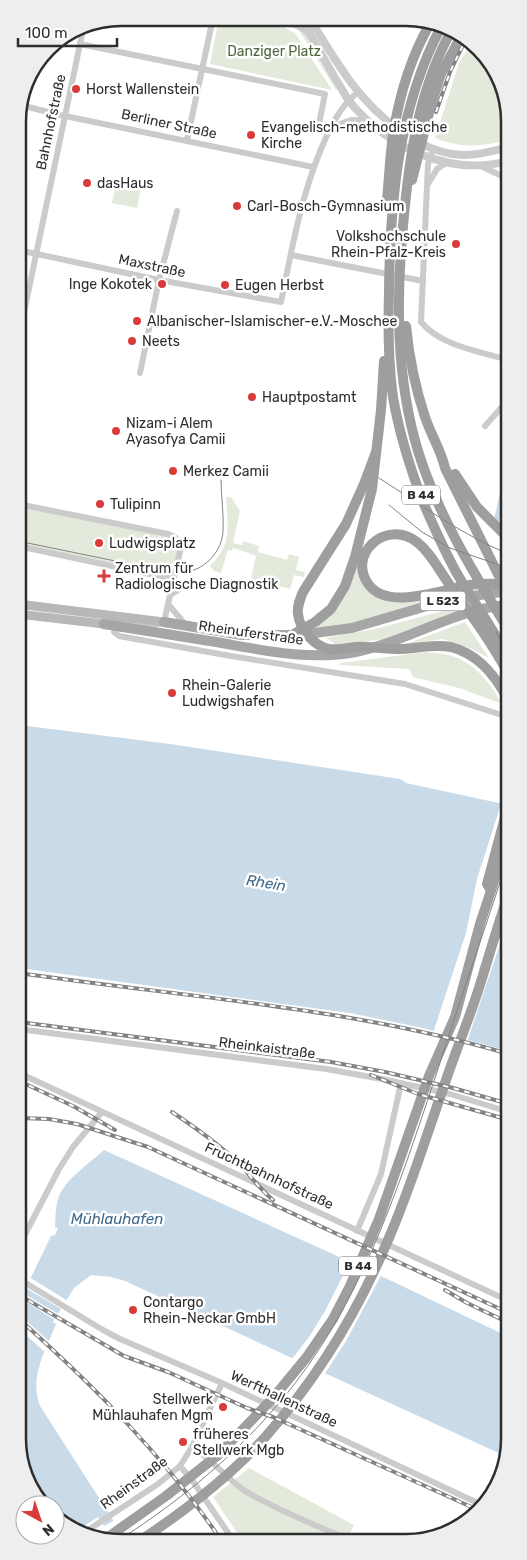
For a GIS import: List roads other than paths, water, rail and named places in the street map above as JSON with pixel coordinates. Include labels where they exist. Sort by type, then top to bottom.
[{"type":"highway","points":[[391,229],[385,220],[393,134],[408,74],[427,29]]},
{"type":"highway","name":"B 44","points":[[439,32],[422,69],[409,108],[400,158],[391,229],[388,316],[393,397],[412,472],[427,511],[454,567],[501,645]]},
{"type":"highway","name":"B 44","points":[[448,36],[430,76],[419,114],[410,159],[401,252],[402,369],[410,424],[437,500],[468,564],[501,618]]},
{"type":"highway","points":[[406,197],[416,171],[431,105],[441,74],[458,42]]},
{"type":"highway","points":[[400,296],[410,360],[426,419],[443,458],[450,465],[477,507],[501,531]]},
{"type":"highway","name":"B 44","points":[[376,452],[384,382],[385,324],[388,316]]},
{"type":"highway","points":[[290,636],[325,614],[337,602],[345,586],[365,521],[372,489],[376,452]]},
{"type":"highway","points":[[376,452],[350,515],[306,586],[299,603],[298,614],[301,625],[315,643],[329,649],[375,647],[396,650],[435,645],[451,647],[478,660],[494,676],[501,688]]},
{"type":"highway","name":"B 44","points":[[443,458],[445,468],[501,578]]},
{"type":"highway","points":[[501,584],[472,584],[453,588],[408,597],[398,598],[384,595],[369,585],[363,570],[364,555],[374,542],[389,534],[398,533],[416,541],[426,550],[453,588],[463,602],[501,660]]},
{"type":"highway","points":[[491,891],[487,884],[501,832]]},
{"type":"highway","name":"B 44","points":[[112,1533],[193,1476],[239,1434],[273,1398],[300,1365],[332,1319],[350,1286],[379,1219],[429,1076],[455,1017],[480,924],[501,860]]},
{"type":"highway","name":"B 44","points":[[150,1534],[185,1509],[236,1467],[267,1436],[320,1366],[346,1325],[380,1259],[404,1202],[476,995],[501,914]]},
{"type":"highway","points":[[498,923],[501,919]]},
{"type":"highway","points":[[109,1533],[116,1530]]},
{"type":"main road","name":"Rheinuferstraße","points":[[26,605],[164,622],[242,635],[290,636],[352,628],[451,599],[501,593]]},
{"type":"main road","name":"Rheinuferstraße","points":[[26,615],[104,624],[277,653],[310,655],[354,652],[375,647],[482,610],[501,606]]},
{"type":"street","points":[[187,140],[211,26]]},
{"type":"street","points":[[300,26],[309,32]]},
{"type":"street","points":[[305,26],[348,100],[367,120],[406,147],[430,158],[466,166],[481,166],[501,162]]},
{"type":"street","points":[[314,26],[358,92],[382,118],[409,137],[433,149],[465,156],[501,148]]},
{"type":"street","points":[[316,26],[317,31]]},
{"type":"street","name":"Bahnhofstraße","points":[[26,303],[82,35]]},
{"type":"street","points":[[80,44],[325,94],[318,129]]},
{"type":"street","points":[[358,92],[348,100],[330,127],[313,167],[302,200],[291,254],[423,281]]},
{"type":"street","name":"Berliner Straße","points":[[27,107],[313,167]]},
{"type":"street","points":[[330,127],[351,120],[367,120]]},
{"type":"street","points":[[406,147],[420,165],[427,185]]},
{"type":"street","points":[[433,149],[428,164],[421,322],[429,331],[440,337],[501,358]]},
{"type":"street","points":[[427,185],[437,169],[446,163]]},
{"type":"street","points":[[481,166],[501,176]]},
{"type":"street","points":[[140,373],[159,280],[177,211]]},
{"type":"street","name":"Maxstraße","points":[[26,252],[159,280],[281,302],[291,254]]},
{"type":"street","points":[[485,426],[501,408]]},
{"type":"street","points":[[26,506],[173,536],[181,547],[164,622]]},
{"type":"street","points":[[26,548],[174,579]]},
{"type":"street","points":[[170,595],[190,582]]},
{"type":"street","points":[[168,604],[187,626]]},
{"type":"street","name":"Rheinuferstraße","points":[[104,624],[111,620],[156,626],[164,622]]},
{"type":"street","points":[[114,632],[119,636],[225,655],[405,684],[501,715]]},
{"type":"street","name":"Rheinkaistraße","points":[[26,1029],[326,1069],[450,1094],[501,1110]]},
{"type":"street","name":"Fruchtbahnhofstraße","points":[[26,1076],[501,1298]]},
{"type":"street","points":[[357,1231],[381,1174],[401,1083]]},
{"type":"street","points":[[26,1233],[59,1169],[73,1147],[102,1112]]},
{"type":"street","name":"Werfthallenstraße","points":[[26,1283],[120,1339],[222,1383],[476,1502]]},
{"type":"street","name":"Rheinstraße","points":[[90,1529],[158,1484],[180,1466],[192,1447],[222,1383]]},
{"type":"street","points":[[192,1447],[205,1455],[234,1483],[246,1491],[336,1534]]},
{"type":"street","points":[[180,1466],[192,1480],[229,1534]]},
{"type":"water","points":[[501,488],[501,532],[492,529]]},
{"type":"water","name":"Rhein","points":[[26,726],[170,744],[400,779],[406,783],[501,803],[501,1049],[423,1028],[350,1013],[26,969]]},
{"type":"water","name":"Mühlauhafen","points":[[104,1150],[379,1275],[501,1333],[500,1454],[125,1281],[111,1277],[91,1275],[74,1288],[53,1322],[56,1324],[37,1375],[37,1395],[40,1406],[122,1534],[91,1529],[74,1521],[65,1515],[65,1495],[45,1495],[36,1481],[28,1457],[26,1439],[26,1288],[51,1236],[55,1235],[58,1228],[55,1227],[56,1209],[61,1192]]},
{"type":"tram line","points":[[379,478],[426,509],[501,551]]},
{"type":"tram line","points":[[26,543],[159,570],[179,572],[193,570],[212,558],[220,545],[223,531],[221,480]]},
{"type":"tram line","points":[[389,505],[422,532],[450,548],[501,566]]},
{"type":"tram line","points":[[496,632],[501,641]]},
{"type":"tram line","points":[[128,1534],[192,1488],[257,1428],[296,1382],[320,1348],[341,1312],[360,1275],[393,1199],[501,879]]},
{"type":"railway","points":[[436,112],[450,72],[463,45]]},
{"type":"railway","points":[[26,974],[327,1014],[449,1038],[501,1052]]},
{"type":"railway","points":[[26,1023],[331,1062],[385,1072],[501,1102]]},
{"type":"railway","points":[[371,1075],[418,1094],[501,1118]]},
{"type":"railway","points":[[26,1084],[73,1106],[115,1130]]},
{"type":"railway","points":[[172,1112],[203,1133],[232,1157],[273,1200]]},
{"type":"railway","points":[[26,1118],[49,1119],[77,1124],[148,1147],[501,1309]]},
{"type":"railway","points":[[445,1290],[501,1319]]},
{"type":"railway","points":[[26,1299],[124,1356],[168,1372],[247,1408],[273,1417],[471,1507]]},
{"type":"railway","points":[[26,1325],[101,1396],[152,1451],[217,1534]]},
{"type":"place","name":"Horst Wallenstein","points":[[76,89]]},
{"type":"place","name":"Evangelisch-methodistische Kirche","points":[[251,135]]},
{"type":"place","name":"dasHaus","points":[[87,183]]},
{"type":"place","name":"Carl-Bosch-Gymnasium","points":[[237,206]]},
{"type":"place","name":"Volkshochschule Rhein-Pfalz-Kreis","points":[[456,244]]},
{"type":"place","name":"Inge Kokotek","points":[[162,284]]},
{"type":"place","name":"Eugen Herbst","points":[[225,285]]},
{"type":"place","name":"Albanischer-Islamischer-e.V.-Moschee","points":[[137,321]]},
{"type":"place","name":"Neets","points":[[132,341]]},
{"type":"place","name":"Hauptpostamt","points":[[252,397]]},
{"type":"place","name":"Nizam-i Alem Ayasofya Camii","points":[[116,431]]},
{"type":"place","name":"Merkez Camii","points":[[173,471]]},
{"type":"place","name":"Tulipinn","points":[[100,504]]},
{"type":"place","name":"Ludwigsplatz","points":[[99,543]]},
{"type":"place","name":"Zentrum für Radiologische Diagnostik","points":[[104,576]]},
{"type":"place","name":"Rhein-Galerie Ludwigshafen","points":[[172,693]]},
{"type":"place","name":"Contargo Rhein-Neckar GmbH","points":[[133,1310]]},
{"type":"place","name":"Stellwerk Mühlauhafen Mgm","points":[[223,1407]]},
{"type":"place","name":"früheres Stellwerk Mgb","points":[[183,1442]]},
{"type":"park label","name":"Danziger Platz","points":[[274,51]]}]
